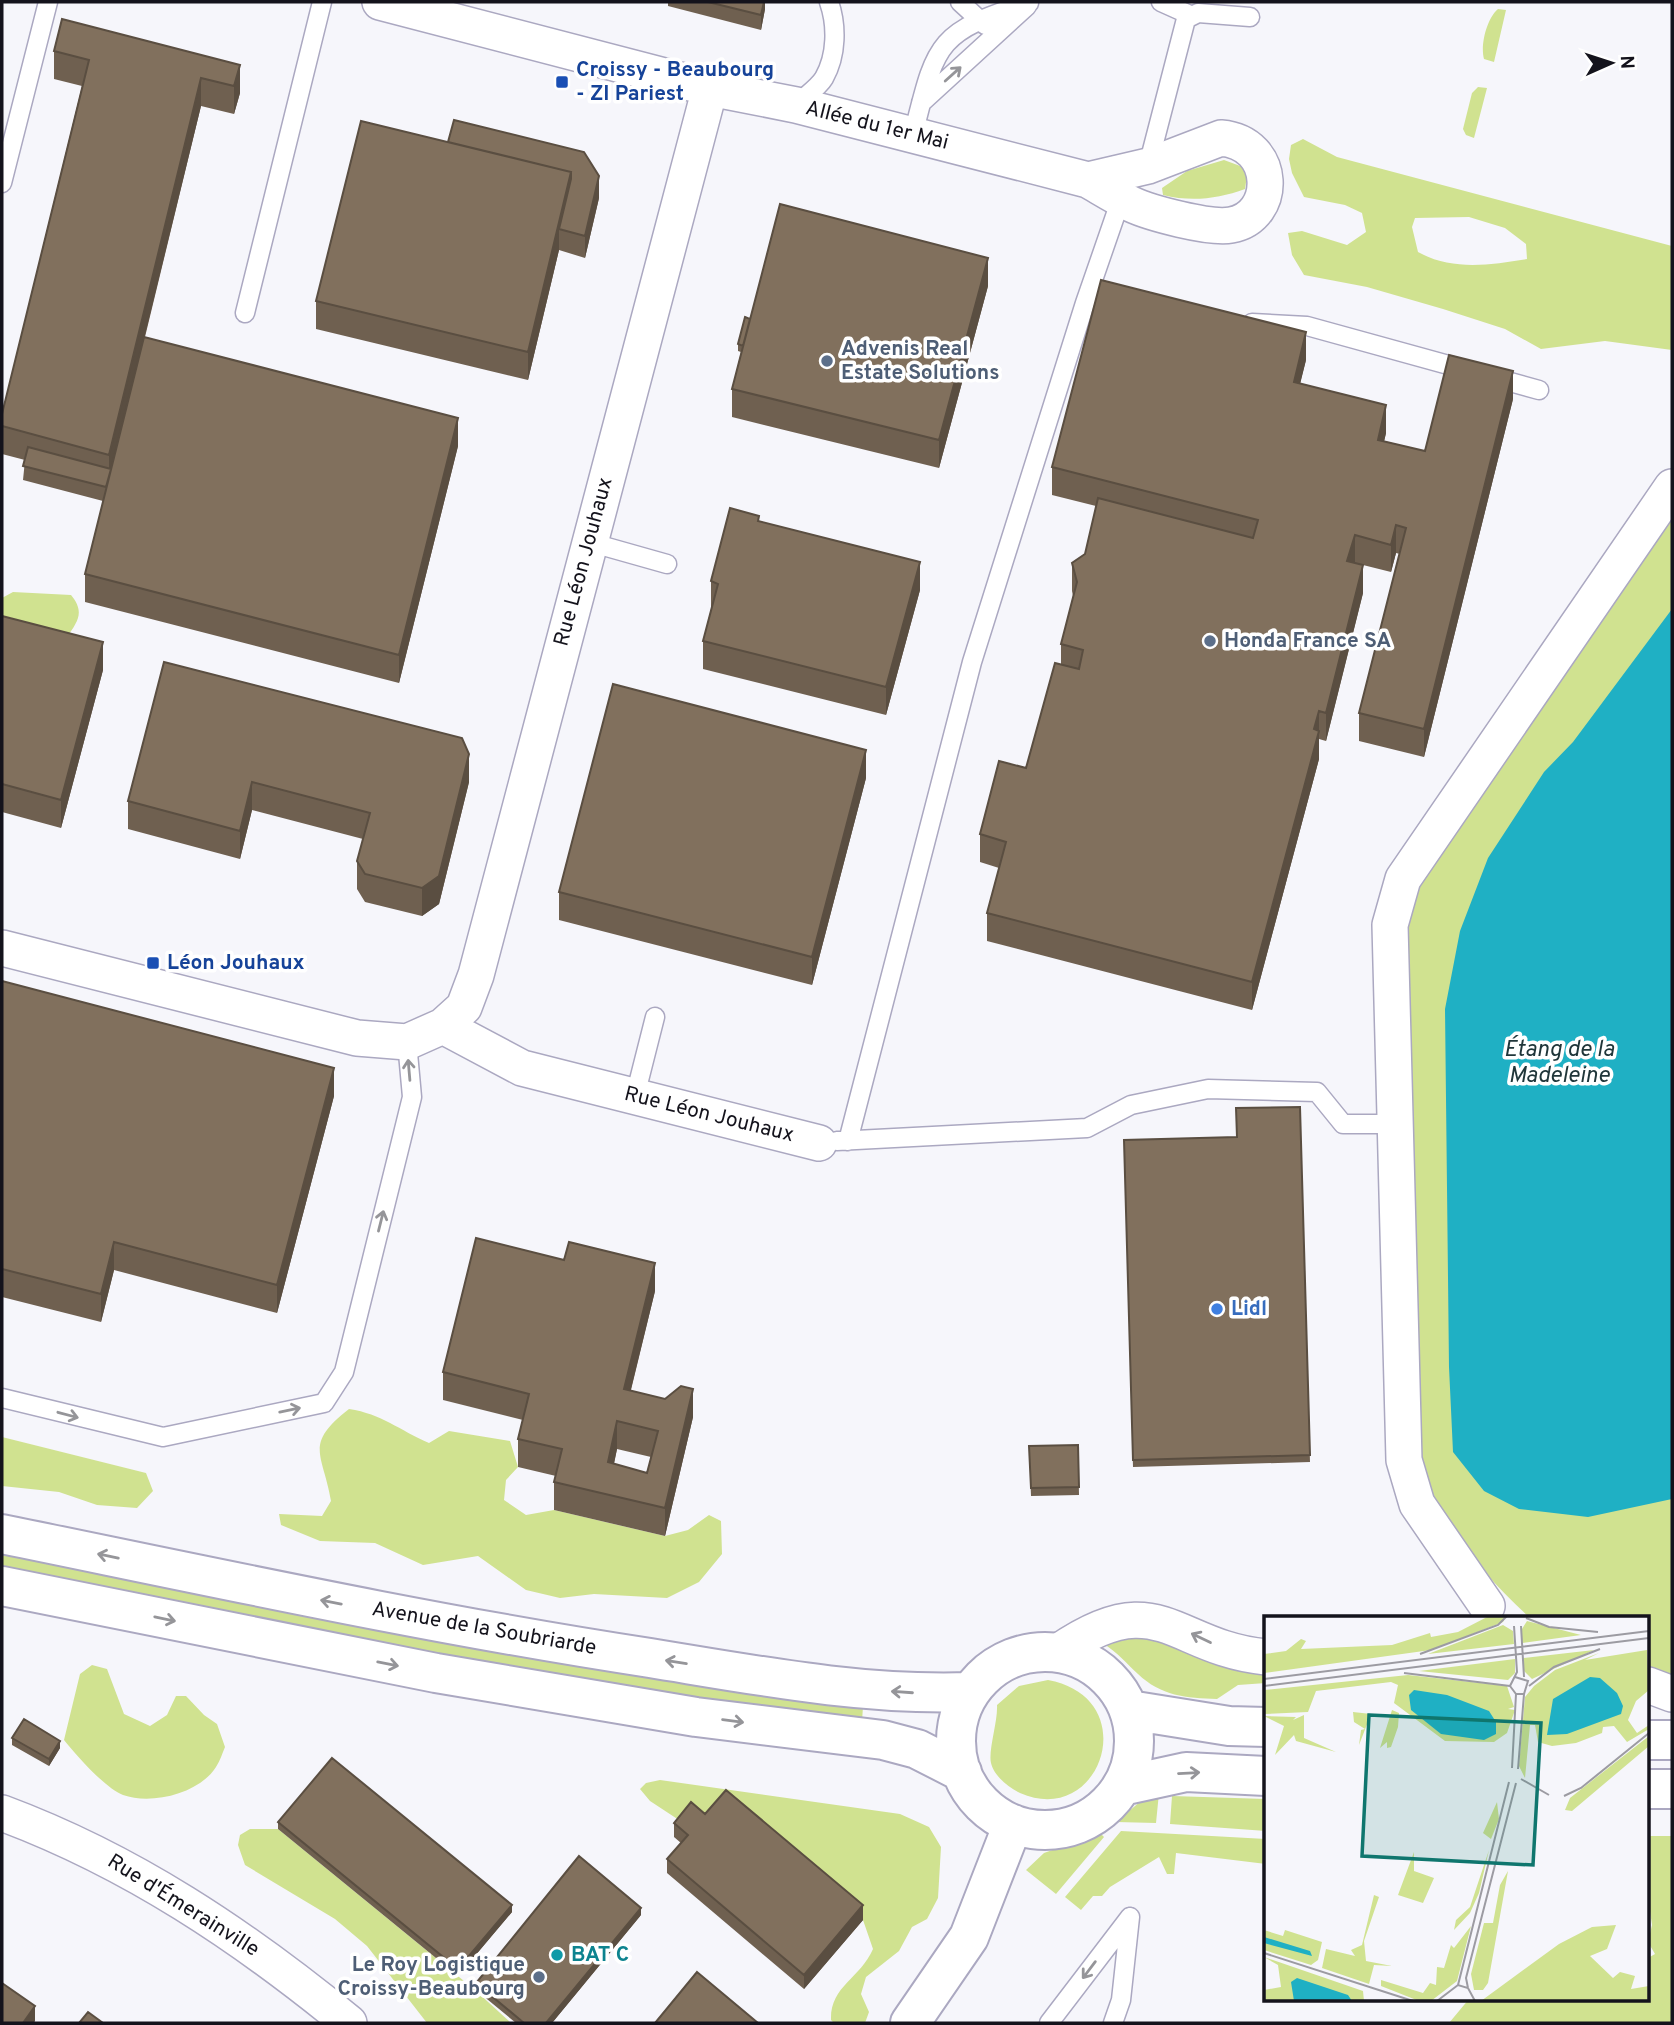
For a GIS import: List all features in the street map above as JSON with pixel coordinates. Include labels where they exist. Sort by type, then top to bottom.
[{"type":"street","name":"Allée du 1er Mai","points":[[380,2],[710,88],[796,105],[917,119],[1088,180],[1132,205],[1228,226],[1239,223],[1252,212],[1262,199],[1266,184],[1265,167],[1244,144],[1221,138],[1148,166],[1088,180]]},
{"type":"street","name":"Rue Léon Jouhaux","points":[[2,948],[357,1038],[407,1042],[443,1026],[464,1007],[476,975],[710,88]]},
{"type":"street","points":[[1487,1613],[1417,1504],[1404,1460],[1390,925],[1394,901],[1403,879],[1672,487]]},
{"type":"street","name":"Rue Léon Jouhaux","points":[[443,1026],[522,1068],[834,1142]]},
{"type":"street","name":"Avenue de la Soubriarde","points":[[2,1534],[546,1642],[839,1686],[906,1693],[970,1692]]},
{"type":"street","points":[[2,1586],[436,1673],[696,1717],[883,1740],[917,1749],[962,1772]]},
{"type":"street","points":[[1058,1652],[1098,1627],[1141,1619],[1174,1626],[1230,1650],[1264,1657]]},
{"type":"street","points":[[1032,1652],[1058,1652],[1094,1665],[1121,1693],[1129,1710],[1134,1736],[1132,1762],[1122,1786],[1107,1805],[1087,1820],[1063,1828],[1038,1830],[1013,1824],[982,1803],[962,1772],[956,1745],[959,1718],[970,1692],[986,1673],[1008,1659],[1032,1652]]},
{"type":"street","points":[[1650,1686],[1672,1693]]},
{"type":"street","points":[[1129,1710],[1229,1726],[1264,1727]]},
{"type":"street","points":[[1650,1740],[1672,1740]]},
{"type":"street","points":[[1122,1786],[1186,1772],[1264,1776]]},
{"type":"street","points":[[1650,1789],[1672,1789]]},
{"type":"street","name":"Rue d'Émerainville","points":[[2,1813],[50,1831],[111,1860],[170,1894],[289,1974],[349,2023]]},
{"type":"street","points":[[910,2023],[969,1937],[1013,1824]]},
{"type":"lane","points":[[2,183],[48,2]]},
{"type":"lane","points":[[245,313],[322,2]]},
{"type":"lane","points":[[796,105],[824,78],[835,43],[835,18],[829,2]]},
{"type":"lane","points":[[960,2],[980,18],[993,38]]},
{"type":"lane","points":[[1161,2],[1190,15],[1250,17]]},
{"type":"lane","points":[[917,119],[931,64],[938,51],[951,37],[980,18],[1030,3]]},
{"type":"lane","points":[[917,119],[1030,3]]},
{"type":"lane","points":[[1148,166],[1186,19],[1190,15]]},
{"type":"lane","points":[[1121,199],[1099,288],[972,662],[834,1142],[1087,1128],[1131,1105],[1208,1089],[1317,1092],[1343,1124],[1395,1124]]},
{"type":"lane","points":[[1238,322],[1307,326],[1539,390]]},
{"type":"lane","points":[[589,542],[667,564]]},
{"type":"lane","points":[[635,1096],[655,1017]]},
{"type":"lane","points":[[2,1398],[163,1437],[324,1403],[344,1372],[411,1097],[407,1042]]},
{"type":"lane","points":[[1049,2023],[1130,1917],[1121,2000],[1115,2023]]},
{"type":"green space","points":[[1498,9],[1506,10],[1494,62],[1484,59],[1483,47],[1488,25]]},
{"type":"green space","points":[[1478,87],[1487,88],[1474,138],[1466,135],[1463,129],[1472,93]]},
{"type":"green space","points":[[1303,139],[1337,157],[1672,246],[1672,350],[1605,341],[1541,349],[1505,329],[1443,309],[1367,287],[1304,275],[1292,255],[1288,233],[1302,231],[1347,245],[1366,232],[1362,213],[1345,205],[1304,197],[1292,173],[1289,159],[1291,145]],"holes":[[[1469,217],[1505,228],[1526,244],[1527,259],[1471,265],[1444,262],[1418,252],[1412,227],[1415,218]]]},
{"type":"green space","points":[[1224,160],[1243,167],[1247,176],[1245,189],[1204,198],[1163,195],[1162,188],[1187,171]]},
{"type":"green space","name":"Étang de la Madeleine","points":[[1672,510],[1672,1679],[1650,1672],[1650,1616],[1528,1616],[1496,1585],[1466,1549],[1440,1511],[1420,1469],[1406,905]]},
{"type":"green space","points":[[13,592],[71,595],[79,612],[67,637],[2,644],[2,598]]},
{"type":"green space","points":[[349,1409],[381,1419],[429,1443],[449,1431],[510,1441],[518,1467],[506,1480],[504,1500],[526,1515],[554,1510],[665,1536],[688,1530],[709,1515],[721,1521],[722,1554],[699,1582],[667,1598],[594,1594],[560,1598],[526,1590],[478,1556],[423,1565],[375,1543],[320,1541],[281,1525],[279,1514],[322,1516],[331,1501],[321,1460],[321,1441],[335,1421]]},
{"type":"green space","points":[[2,1437],[146,1473],[153,1491],[137,1508],[97,1505],[59,1492],[2,1486]]},
{"type":"green space","points":[[2,1552],[863,1706],[862,1722],[458,1660],[2,1568]]},
{"type":"green space","points":[[1137,1632],[1264,1665],[1264,1683],[1238,1685],[1217,1699],[1184,1696],[1156,1687],[1104,1644]]},
{"type":"green space","points":[[92,1665],[107,1669],[124,1714],[150,1726],[167,1715],[176,1696],[186,1696],[217,1724],[225,1747],[217,1765],[208,1776],[198,1784],[174,1795],[147,1799],[123,1795],[108,1786],[91,1770],[64,1740],[80,1674]]},
{"type":"green space","points":[[1048,1680],[1078,1692],[1096,1710],[1103,1733],[1101,1757],[1090,1778],[1072,1793],[1048,1799],[1020,1793],[1011,1788],[995,1772],[990,1758],[997,1705],[1019,1686]]},
{"type":"green space","points":[[660,1780],[900,1814],[929,1827],[941,1847],[938,1898],[927,1919],[912,1927],[899,1951],[866,1977],[861,1994],[869,2012],[865,2023],[834,2023],[831,2020],[835,1999],[873,1949],[863,1920],[685,1824],[650,1801],[640,1789],[646,1783]]},
{"type":"green space","points":[[1159,1793],[1156,1823],[1116,1822],[1141,1801]]},
{"type":"green space","points":[[1172,1796],[1264,1799],[1264,1831],[1170,1824]]},
{"type":"green space","points":[[250,1829],[278,1829],[475,1990],[511,2023],[427,2023],[367,1946],[335,1919],[245,1865],[238,1845],[240,1835]]},
{"type":"green space","points":[[1121,1831],[1264,1839],[1264,1864],[1176,1853],[1174,1874],[1167,1874],[1159,1857],[1110,1887],[1102,1896],[1093,1896],[1081,1910],[1065,1897]]},
{"type":"green space","points":[[1100,1833],[1104,1837],[1056,1894],[1026,1870],[1044,1853]]},
{"type":"green space","points":[[1650,1836],[1672,1836],[1672,2023],[1449,2023],[1468,2000],[1650,2000],[1650,1957],[1655,1954],[1650,1945]]},
{"type":"water","name":"Étang de la Madeleine","points":[[1672,609],[1672,1499],[1588,1517],[1519,1509],[1484,1491],[1453,1452],[1449,1367],[1445,1009],[1460,931],[1488,858],[1544,772],[1573,742]]},
{"type":"building","points":[[708,2],[764,2],[761,15]]},
{"type":"building","points":[[62,19],[240,65],[234,86],[201,78],[109,455],[2,426],[2,414],[89,60],[54,51]]},
{"type":"building","points":[[454,120],[584,152],[599,176],[585,236],[559,229],[571,172],[448,142]]},
{"type":"building","points":[[361,121],[571,172],[528,352],[316,301]]},
{"type":"building","points":[[780,204],[988,258],[939,440],[732,389]]},
{"type":"building","name":"Honda France SA","points":[[1101,280],[1306,332],[1294,382],[1386,405],[1378,440],[1425,451],[1449,355],[1513,371],[1424,729],[1359,713],[1406,528],[1396,525],[1391,545],[1355,535],[1347,561],[1363,565],[1326,713],[1319,711],[1314,729],[1319,731],[1252,982],[987,913],[1006,842],[980,834],[999,761],[1026,768],[1055,663],[1079,669],[1083,650],[1061,644],[1077,582],[1072,563],[1085,554],[1098,498],[1253,538],[1258,520],[1052,467]]},
{"type":"building","points":[[745,317],[750,319],[743,346],[738,344]]},
{"type":"building","points":[[144,337],[458,418],[399,655],[85,574]]},
{"type":"building","points":[[28,447],[111,469],[106,487],[23,466]]},
{"type":"building","points":[[730,508],[759,516],[758,521],[920,562],[886,687],[703,641],[718,584],[711,581]]},
{"type":"building","points":[[2,616],[103,642],[61,800],[2,784]]},
{"type":"building","points":[[164,662],[462,738],[469,754],[439,876],[422,888],[365,874],[357,861],[370,813],[252,782],[240,831],[128,801]]},
{"type":"building","points":[[613,684],[866,750],[812,957],[559,892]]},
{"type":"building","points":[[2,981],[334,1068],[277,1285],[114,1242],[101,1294],[2,1269]]},
{"type":"building","name":"Lidl","points":[[1300,1107],[1310,1455],[1133,1460],[1124,1140],[1237,1137],[1236,1108]]},
{"type":"building","points":[[476,1238],[564,1260],[569,1242],[655,1263],[624,1389],[665,1399],[681,1386],[693,1389],[665,1508],[554,1482],[562,1449],[518,1439],[529,1394],[443,1372]],"holes":[[[617,1421],[658,1431],[647,1473],[608,1462]]]},
{"type":"building","points":[[1078,1445],[1079,1487],[1031,1488],[1029,1446]]},
{"type":"building","points":[[24,1719],[60,1741],[49,1759],[12,1738]]},
{"type":"building","points":[[332,1758],[512,1905],[458,1969],[278,1822]]},
{"type":"building","points":[[726,1790],[863,1905],[804,1975],[667,1859],[688,1835],[674,1823],[691,1802],[705,1814]]},
{"type":"building","name":"BAT C","points":[[579,1856],[641,1908],[546,2023],[524,2023],[476,1983]]},
{"type":"building","points":[[697,1972],[758,2023],[655,2023]]},
{"type":"building","points":[[2,1983],[35,2006],[23,2023],[2,2023]]},
{"type":"building","points":[[88,2012],[103,2023],[79,2023]]},
{"type":"place","name":"Croissy - Beaubourg - ZI Pariest","points":[[562,82]]},
{"type":"place","name":"Advenis Real Estate Solutions","points":[[827,361]]},
{"type":"place","name":"Honda France SA","points":[[1210,641]]},
{"type":"place","name":"Léon Jouhaux","points":[[153,963]]},
{"type":"place","name":"Lidl","points":[[1217,1309]]},
{"type":"place","name":"BAT C","points":[[557,1955]]},
{"type":"place","name":"Le Roy Logistique Croissy-Beaubourg","points":[[539,1977]]}]
